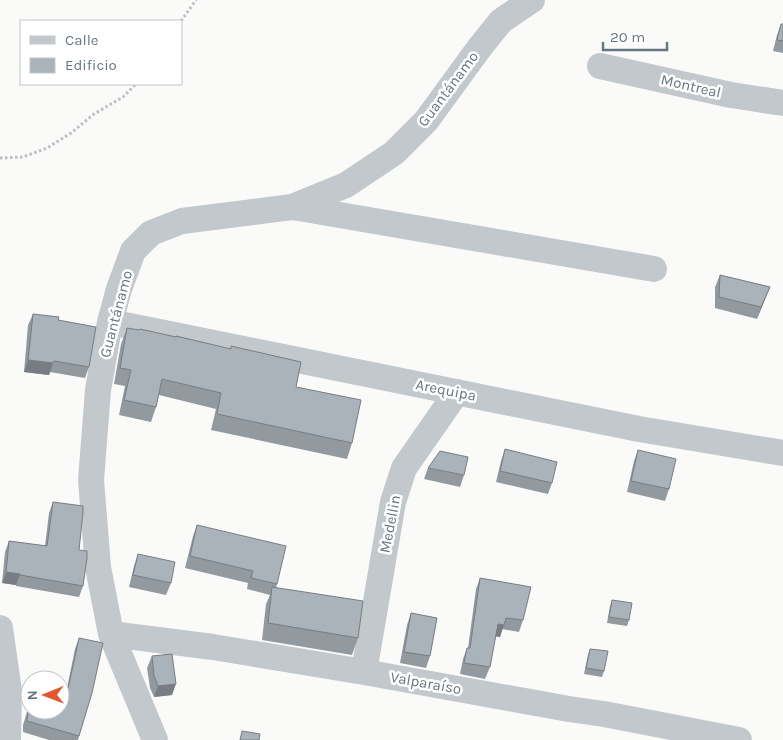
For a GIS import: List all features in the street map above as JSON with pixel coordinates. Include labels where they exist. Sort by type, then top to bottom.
[{"type":"street","name":"Guantánamo","points":[[155,740],[111,634],[98,567],[92,480],[98,390],[110,322],[119,289],[133,251],[151,233],[182,222],[292,207],[346,185],[394,153],[426,121],[501,21],[532,0]]},
{"type":"street","name":"Montreal","points":[[600,66],[731,95],[783,103]]},
{"type":"street","points":[[292,207],[654,269]]},
{"type":"street","name":"Arequipa","points":[[110,322],[639,429],[783,453]]},
{"type":"street","name":"Medellin","points":[[364,672],[393,502],[404,468],[457,392]]},
{"type":"street","points":[[0,628],[9,691],[8,740]]},
{"type":"street","name":"Valparaíso","points":[[111,634],[214,647],[364,672],[739,740]]},
{"type":"path","points":[[182,20],[196,0]]},
{"type":"path","points":[[0,158],[23,157],[47,148],[71,133],[94,114],[123,97],[135,85]]},
{"type":"building","points":[[781,24],[783,24],[783,41],[777,40]]},
{"type":"building","points":[[720,275],[770,287],[761,307],[719,297]]},
{"type":"building","points":[[33,314],[59,317],[58,320],[96,327],[89,367],[54,361],[53,363],[28,360]]},
{"type":"building","points":[[127,328],[176,336],[231,349],[231,346],[301,362],[296,387],[361,400],[352,443],[217,414],[221,393],[162,379],[156,407],[124,400],[131,370],[120,368]]},
{"type":"building","points":[[505,449],[557,462],[552,483],[500,471]]},
{"type":"building","points":[[638,450],[676,459],[669,489],[631,481]]},
{"type":"building","points":[[440,451],[468,457],[464,475],[428,468]]},
{"type":"building","points":[[53,502],[83,506],[79,550],[87,551],[87,558],[83,586],[6,572],[9,541],[47,546]]},
{"type":"building","points":[[197,525],[286,546],[277,584],[251,578],[253,571],[190,556]]},
{"type":"building","points":[[138,554],[175,562],[171,583],[133,575]]},
{"type":"building","points":[[480,578],[531,587],[523,620],[506,618],[504,625],[498,624],[490,667],[464,663],[467,648],[470,648]]},
{"type":"building","points":[[272,587],[363,601],[358,638],[268,623]]},
{"type":"building","points":[[612,600],[632,603],[629,620],[609,617]]},
{"type":"building","points":[[411,613],[437,618],[430,656],[404,652]]},
{"type":"building","points":[[79,638],[103,643],[92,693],[79,736],[27,721],[70,720],[70,680]]},
{"type":"building","points":[[590,649],[608,651],[604,671],[586,668]]},
{"type":"building","points":[[172,654],[176,684],[158,686],[154,676],[152,656]]},
{"type":"building","points":[[242,731],[260,734],[259,740],[240,740]]}]
